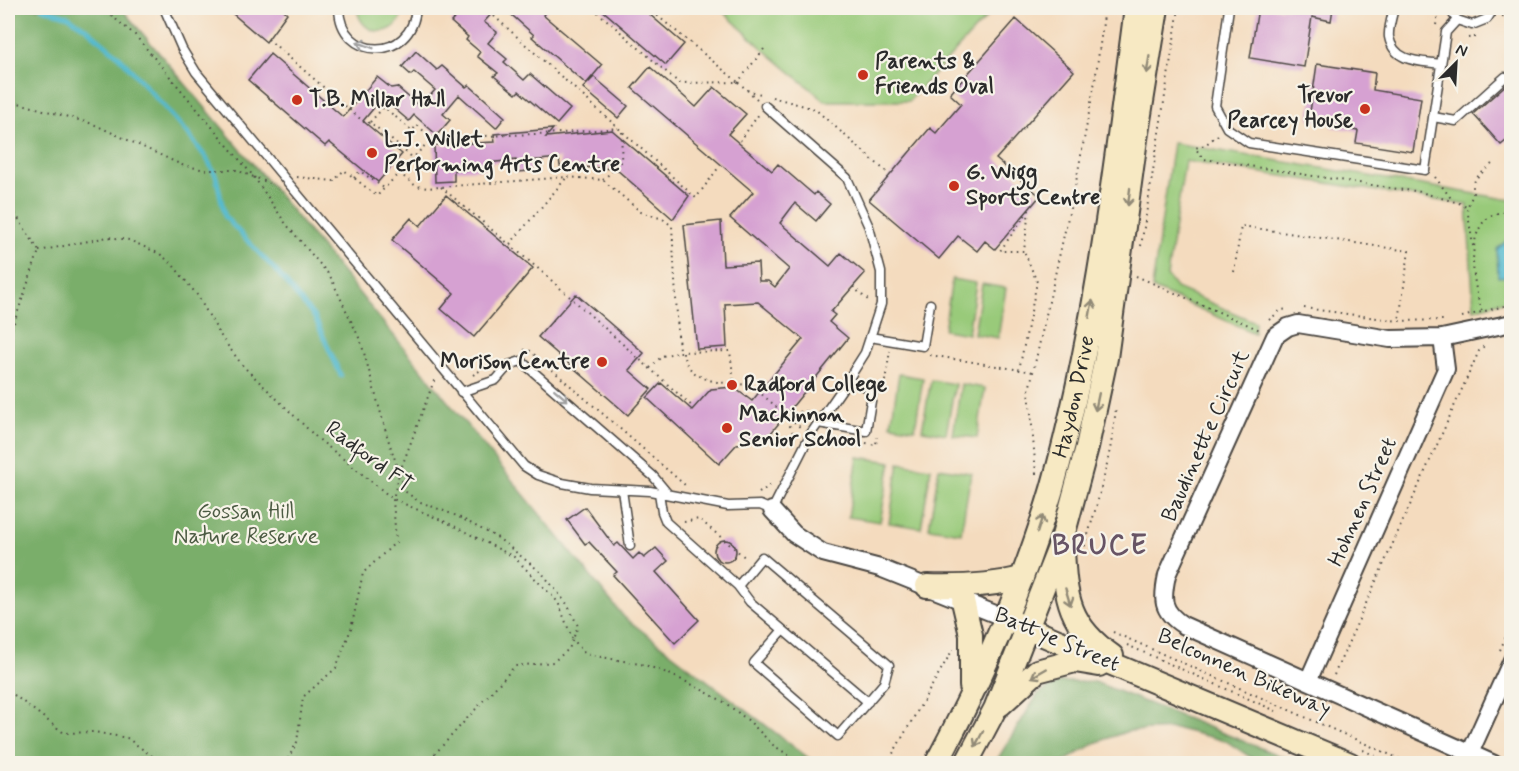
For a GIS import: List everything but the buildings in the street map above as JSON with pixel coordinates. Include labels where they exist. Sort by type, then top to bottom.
[{"type":"main road","name":"Haydon Drive","points":[[936,764],[971,699],[1022,578],[1052,489],[1076,392],[1117,148],[1136,8]]},
{"type":"main road","name":"Haydon Drive","points":[[966,764],[995,709],[1062,540],[1087,447],[1106,358],[1136,139],[1157,8]]},
{"type":"main road","points":[[1062,540],[1067,600],[1080,627],[1100,648],[1135,673]]},
{"type":"main road","points":[[927,586],[971,587],[1022,578]]},
{"type":"main road","points":[[963,601],[972,648],[971,699]]},
{"type":"main road","name":"Battye Street","points":[[1005,618],[1135,673],[1356,756]]},
{"type":"main road","points":[[995,709],[1037,671],[1055,665],[1075,661],[1135,673]]},
{"type":"street","name":"Baudinette Circuit","points":[[1494,764],[1183,625],[1172,618],[1162,596],[1167,575],[1268,333],[1298,324],[1390,339],[1442,338],[1512,323]]},
{"type":"street","name":"Hohnen Street","points":[[1308,681],[1446,369],[1442,338]]},
{"type":"street","name":"Battye Street","points":[[772,510],[794,534],[823,553],[880,568],[1005,618]]},
{"type":"street","points":[[1470,753],[1512,660]]},
{"type":"lane","points":[[164,8],[182,49],[196,72],[524,466],[538,475],[562,483],[590,488],[664,493],[728,506],[760,505],[772,510],[810,435],[864,353],[881,304],[881,272],[869,226],[847,178],[765,106]]},
{"type":"lane","points":[[339,8],[343,28],[351,38],[362,46],[375,49],[400,42],[410,32],[415,20],[416,8]]},
{"type":"lane","points":[[1229,8],[1215,106],[1227,128],[1249,143],[1425,170],[1446,32],[1457,20]]},
{"type":"lane","points":[[1394,8],[1389,36],[1396,50],[1405,59],[1441,64]]},
{"type":"lane","points":[[1449,8],[1457,20],[1467,25],[1478,24],[1487,19],[1494,8]]},
{"type":"lane","points":[[1433,117],[1456,121],[1505,77]]},
{"type":"lane","points":[[870,337],[923,346],[930,304]]},
{"type":"lane","points":[[461,392],[496,380],[509,365],[521,361],[653,476],[664,493],[662,512],[666,522],[738,586],[750,602],[868,702]]},
{"type":"lane","points":[[818,423],[866,431],[873,389],[847,381]]},
{"type":"lane","points":[[622,490],[630,546]]},
{"type":"lane","points":[[738,586],[762,557],[889,665],[884,683],[838,736],[754,663],[783,630]]},
{"type":"path","points":[[102,8],[135,35],[254,177],[286,224],[330,276],[361,342],[406,492],[498,538],[542,573],[567,604],[578,626],[569,649],[553,662],[515,666],[432,757],[420,764]]},
{"type":"path","points":[[485,8],[696,198],[720,167]]},
{"type":"path","points":[[593,8],[679,82],[738,82]]},
{"type":"path","points":[[648,8],[765,106],[740,141]]},
{"type":"path","points":[[1036,480],[1029,390],[1076,182],[1095,81],[1105,8]]},
{"type":"path","points":[[268,39],[366,124],[384,107],[412,131],[417,125],[432,138],[562,133],[617,128]]},
{"type":"path","points":[[738,82],[764,50]]},
{"type":"path","points":[[747,90],[815,109],[890,175]]},
{"type":"path","points":[[8,100],[93,123],[182,165],[205,170],[236,170],[269,183]]},
{"type":"path","points":[[370,122],[413,158]]},
{"type":"path","points":[[1227,128],[1205,145],[1195,148],[1200,156],[1204,159],[1418,191],[1462,204],[1467,208]]},
{"type":"path","points":[[603,180],[621,162],[622,132]]},
{"type":"path","points":[[280,175],[334,181],[344,170],[376,195],[432,138]]},
{"type":"path","points":[[1426,160],[1432,162],[1435,176],[1454,203]]},
{"type":"path","points":[[1482,312],[1473,280],[1473,251],[1467,208],[1476,178],[1493,163]]},
{"type":"path","points":[[354,178],[360,171],[383,189]]},
{"type":"path","points":[[399,174],[416,186],[427,188],[567,177],[603,180],[640,212],[663,219],[672,226],[681,352],[684,362],[692,371],[713,382],[753,386],[810,435]]},
{"type":"path","points":[[510,245],[567,177]]},
{"type":"path","points":[[441,187],[694,408]]},
{"type":"path","points":[[8,204],[39,250],[8,340]]},
{"type":"path","points":[[1019,370],[1036,282],[1024,251],[1029,210],[1000,251],[1024,251]]},
{"type":"path","points":[[1473,251],[1478,232],[1485,220],[1504,211],[1512,212]]},
{"type":"path","points":[[1234,272],[1240,226],[1409,251],[1399,321]]},
{"type":"path","name":"Radford FT","points":[[39,250],[108,237],[129,240],[160,254],[173,265],[197,295],[222,338],[243,366],[316,437],[393,499],[448,523],[514,557],[558,602],[572,638],[585,654],[656,669],[724,702],[749,721],[773,746],[802,764]]},
{"type":"path","points":[[1131,274],[1268,333],[1281,310],[1292,309]]},
{"type":"path","points":[[853,287],[870,303]]},
{"type":"path","points":[[1459,317],[1512,304]]},
{"type":"path","points":[[1302,308],[1399,321],[1448,320]]},
{"type":"path","points":[[1334,675],[1479,351],[1487,343]]},
{"type":"path","points":[[650,368],[662,356],[681,352],[730,351],[734,383]]},
{"type":"path","points":[[925,354],[1033,372]]},
{"type":"path","points":[[285,764],[297,742],[303,697],[336,668],[351,629],[363,573],[396,542],[393,499],[399,474],[441,367]]},
{"type":"path","points":[[794,447],[795,436],[790,426],[801,411],[806,413],[814,411]]},
{"type":"path","points":[[657,471],[659,462]]},
{"type":"path","points":[[757,494],[778,478]]},
{"type":"path","points":[[680,486],[687,488]]},
{"type":"path","name":"Belconnen Bikeway","points":[[1111,631],[1411,764]]},
{"type":"path","points":[[1123,643],[1285,715]]},
{"type":"path","points":[[887,764],[955,645]]},
{"type":"path","points":[[8,694],[14,695],[64,733],[94,732],[127,738],[162,764]]},
{"type":"path","points":[[1356,756],[1393,764]]},
{"type":"green space","name":"Gossan Hill Nature Reserve","points":[[8,8],[121,8],[269,183],[624,617],[815,763],[8,763]]},
{"type":"green space","points":[[357,8],[403,8],[401,18],[395,25],[388,30],[380,31],[372,30],[365,25]]},
{"type":"green space","name":"Parents & Friends Oval","points":[[719,8],[995,8],[909,101],[825,101]]},
{"type":"green space","points":[[1173,143],[1511,200],[1511,299],[1474,309],[1467,205],[1185,161],[1167,276],[1176,288],[1255,322],[1254,333],[1152,288]]},
{"type":"green space","points":[[952,279],[976,283],[968,334],[944,330]]},
{"type":"green space","points":[[982,284],[1006,288],[998,338],[974,334]]},
{"type":"green space","points":[[899,374],[923,378],[915,429],[891,425]]},
{"type":"green space","points":[[931,380],[955,384],[946,434],[922,430]]},
{"type":"green space","points":[[961,384],[985,388],[977,438],[953,435]]},
{"type":"green space","points":[[858,457],[891,462],[880,522],[848,517]]},
{"type":"green space","points":[[899,463],[931,468],[921,528],[889,523]]},
{"type":"green space","points":[[939,468],[971,473],[961,533],[929,528]]},
{"type":"green space","points":[[1059,682],[1095,682],[1298,763],[1259,763],[1226,741],[1178,729],[1128,731],[1095,743],[1062,763],[995,763],[1038,694]]},
{"type":"water","points":[[1511,237],[1511,276],[1498,277],[1497,249]]},
{"type":"waterway","points":[[42,8],[68,16],[118,55],[188,134],[207,159],[216,176],[225,217],[278,273],[315,318],[341,376]]},
{"type":"place","name":"Parents & Friends Oval","points":[[863,75]]},
{"type":"place","name":"T.B. Millar Hall","points":[[297,100]]},
{"type":"place","name":"Trevor Pearcey House","points":[[1365,109]]},
{"type":"place","name":"L.J. Willet Performing Arts Centre","points":[[372,153]]},
{"type":"place","name":"G. Wigg Sports Centre","points":[[954,186]]},
{"type":"place","name":"Morison Centre","points":[[602,362]]},
{"type":"place","name":"Radford College","points":[[732,385]]},
{"type":"place","name":"Mackinnon Senior School","points":[[727,428]]},
{"type":"district","name":"BRUCE","points":[[1100,546]]}]
